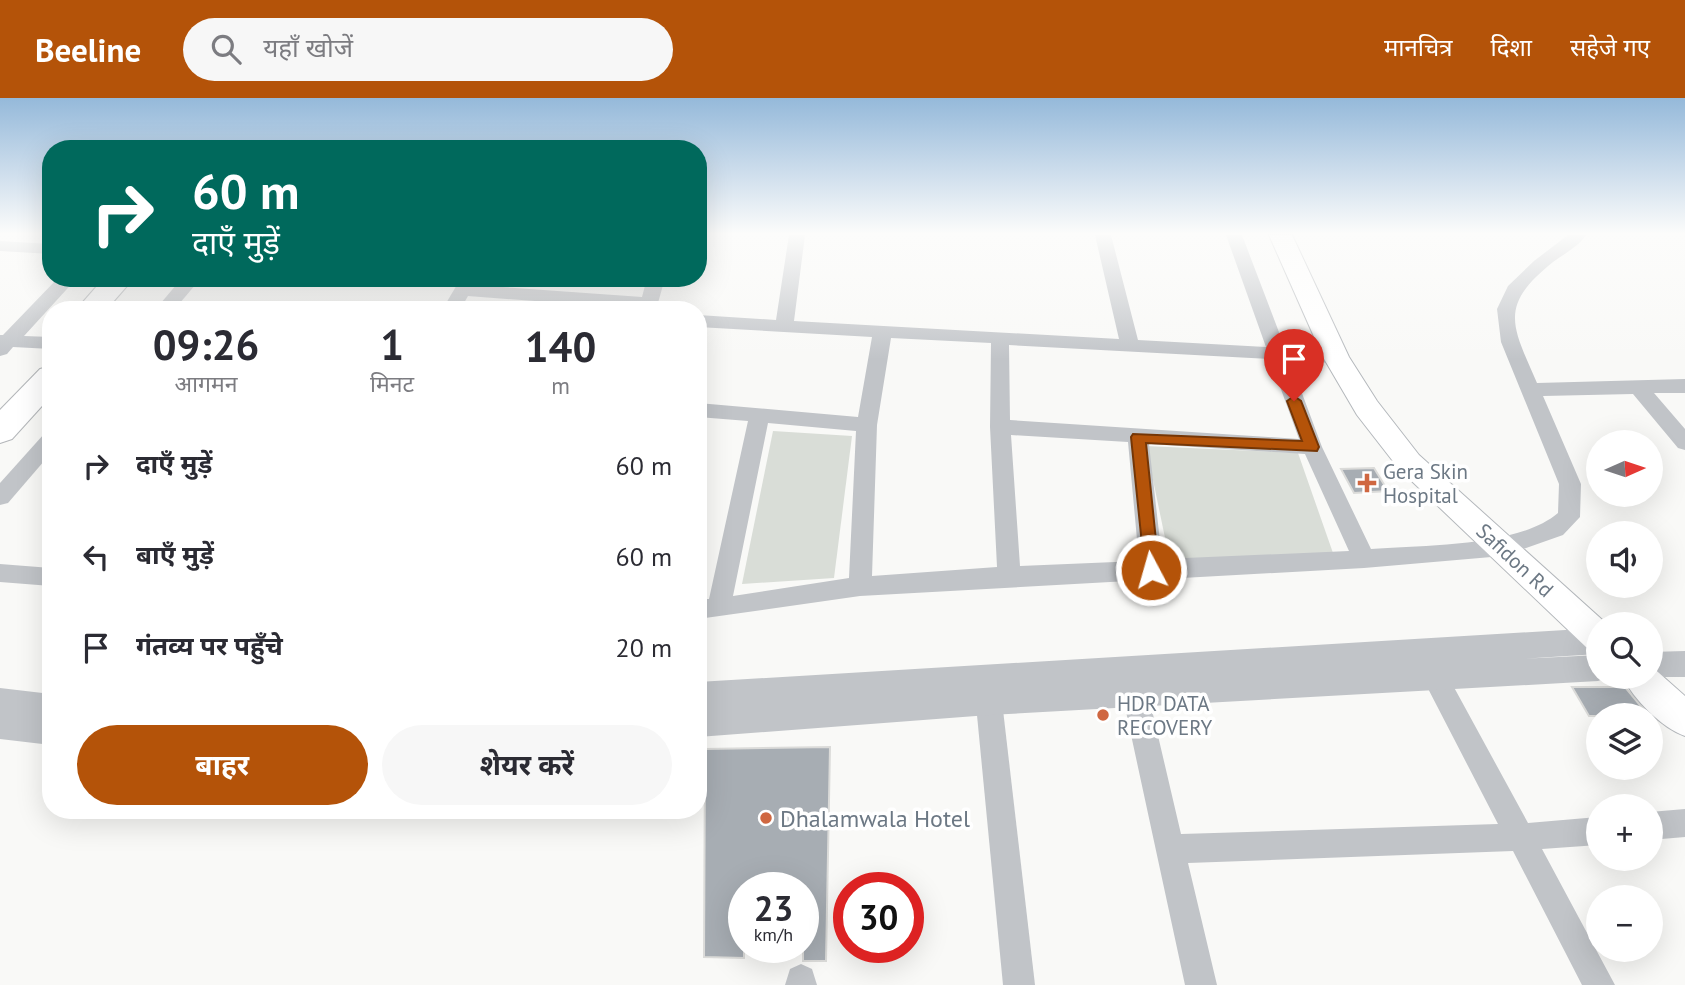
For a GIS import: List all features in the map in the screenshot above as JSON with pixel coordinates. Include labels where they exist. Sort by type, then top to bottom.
[{"type":"highway","points":[[98,301],[112,287]]},
{"type":"highway","points":[[120,301],[133,287]]},
{"type":"highway","points":[[0,404],[42,360]]},
{"type":"highway","points":[[0,431],[42,386]]},
{"type":"main road","name":"Safidon Rd","points":[[1299,276],[1336,357],[1367,408],[1409,462],[1586,627]]},
{"type":"main road","points":[[1653,689],[1685,720]]},
{"type":"street","points":[[784,326],[791,276]]},
{"type":"street","points":[[1113,276],[1130,346]]},
{"type":"street","points":[[1249,276],[1312,447],[1364,559]]},
{"type":"street","points":[[760,414],[709,609],[860,586],[1364,559],[1503,547],[1555,529],[1569,517],[1572,501],[1570,484],[1533,390],[1510,342],[1505,319],[1508,299],[1517,285],[1528,276]]},
{"type":"street","points":[[45,301],[59,287]]},
{"type":"street","points":[[172,301],[183,287]]},
{"type":"street","points":[[491,287],[607,301]]},
{"type":"street","points":[[3,344],[42,304]]},
{"type":"street","points":[[707,322],[1336,357]]},
{"type":"street","points":[[860,586],[867,425],[882,333]]},
{"type":"street","points":[[1000,339],[1000,427],[1009,576]]},
{"type":"street","points":[[3,344],[42,343]]},
{"type":"street","points":[[1533,390],[1685,386]]},
{"type":"street","points":[[1638,387],[1685,443]]},
{"type":"street","points":[[707,411],[867,425]]},
{"type":"street","points":[[1000,427],[1312,447]]},
{"type":"street","points":[[1138,437],[1151,570]]},
{"type":"street","points":[[0,497],[42,449]]},
{"type":"street","points":[[0,573],[42,576]]},
{"type":"street","points":[[707,721],[988,689],[1586,640]]},
{"type":"street","points":[[1663,665],[1685,664]]},
{"type":"street","points":[[707,696],[988,689],[1135,693],[1586,669]]},
{"type":"street","points":[[1435,677],[1600,985]]},
{"type":"street","points":[[988,689],[1019,985]]},
{"type":"street","points":[[1135,693],[1201,985]]},
{"type":"street","points":[[0,702],[42,707]]},
{"type":"street","points":[[0,724],[42,729]]},
{"type":"street","points":[[1663,825],[1685,823]]},
{"type":"street","points":[[1170,849],[1522,837],[1586,832]]},
{"type":"shaded area","points":[[773,431],[852,436],[834,578],[742,584]]},
{"type":"shaded area","points":[[1146,446],[1298,453],[1333,553],[1170,562]]},
{"type":"building","points":[[1374,468],[1388,491],[1354,493],[1341,469]]},
{"type":"building","points":[[1572,687],[1627,689],[1638,703],[1586,703],[1586,711]]},
{"type":"building","name":"Dhalamwala Hotel","points":[[830,747],[826,961],[819,961],[819,872],[728,872],[728,958],[704,957],[705,819],[707,819],[707,749]]},
{"type":"place","name":"Gera Skin Hospital","points":[[1367,483]]},
{"type":"place","name":"HDR DATA RECOVERY","points":[[1103,715]]},
{"type":"place","name":"Dhalamwala Hotel","points":[[766,818]]},
{"type":"route","points":[[1151,570],[1138,437],[1312,447],[1294,401]]}]
